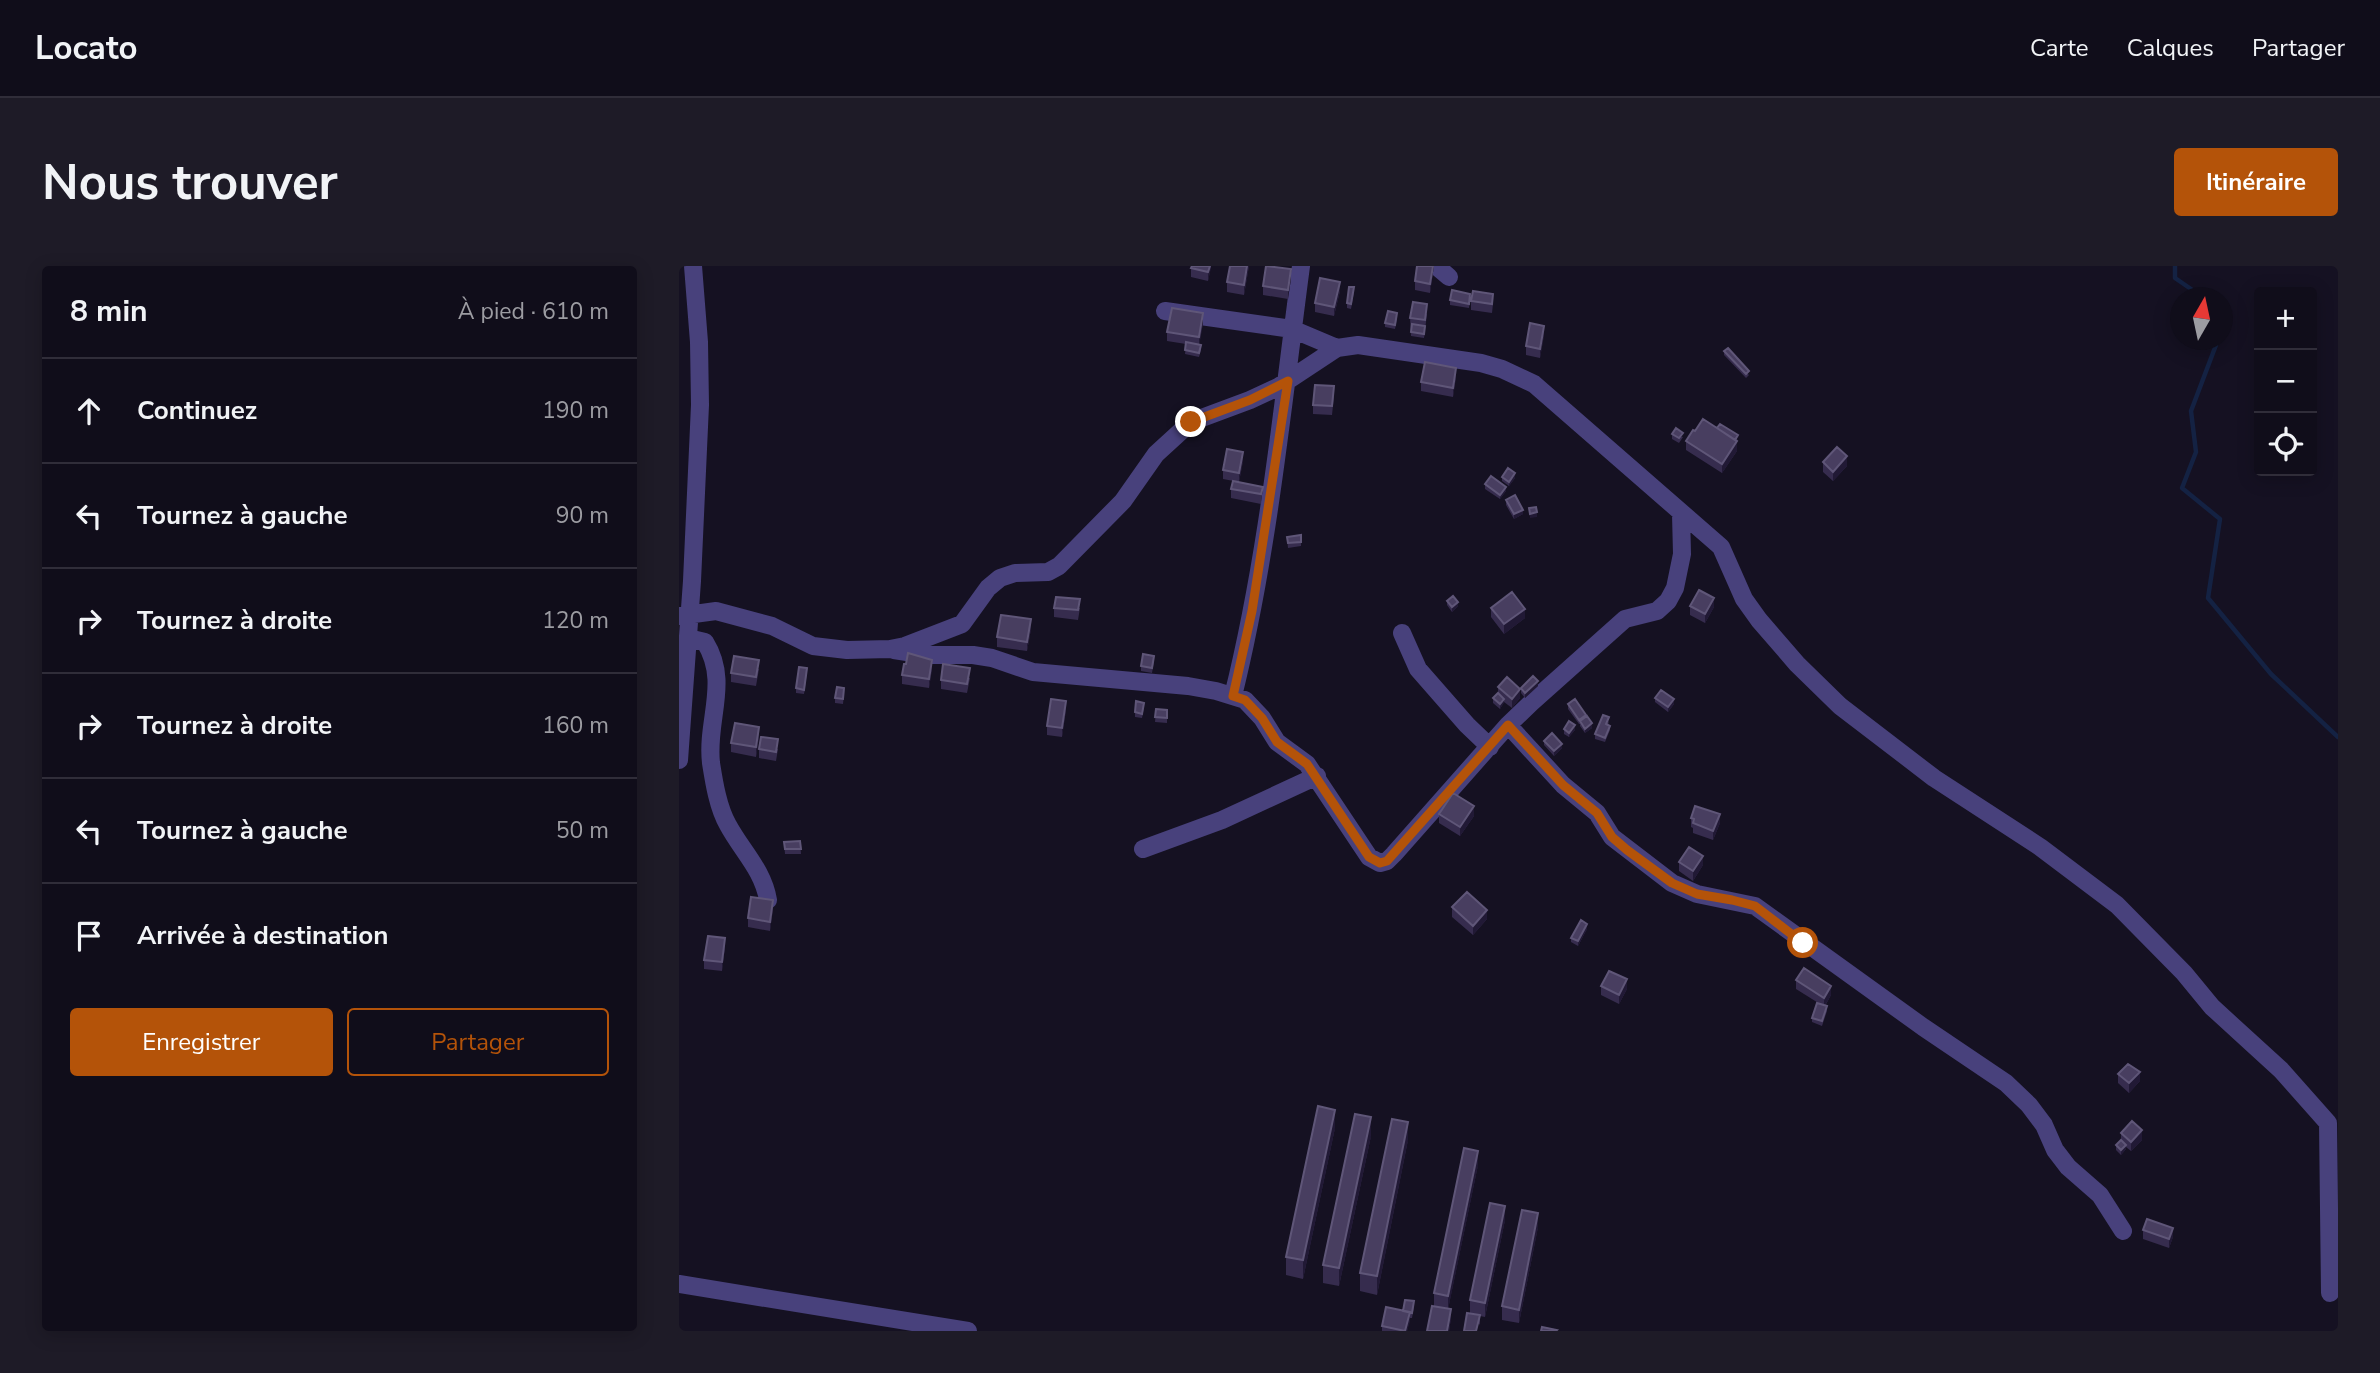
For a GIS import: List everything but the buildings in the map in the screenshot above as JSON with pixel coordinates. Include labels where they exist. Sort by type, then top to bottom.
[{"type":"street","points":[[679,760],[683,671],[688,638],[684,616],[700,382],[693,266]]},
{"type":"street","points":[[1233,696],[1252,611],[1288,381],[1301,266]]},
{"type":"street","points":[[1165,311],[1292,329],[1337,348]]},
{"type":"street","points":[[684,616],[716,611],[772,626],[813,646],[847,650],[905,646],[962,624],[989,588],[1000,578],[1015,573],[1048,572],[1059,566],[1123,501],[1156,454],[1191,422],[1250,400],[1288,381],[1337,348],[1358,345],[1481,363],[1502,369],[1534,384],[1721,547],[1744,599],[1759,620],[1797,664],[1840,706],[1934,778],[2040,847],[2117,905],[2184,973],[2211,1007],[2281,1070],[2328,1123],[2330,1293]]},
{"type":"street","points":[[890,649],[926,655],[973,655],[1033,672],[1188,686],[1245,700],[1262,718],[1277,742],[1307,764],[1317,776],[1369,857],[1380,863],[1394,855],[1508,725],[1625,619],[1657,611],[1668,601],[1675,588],[1682,555],[1682,514]]},
{"type":"street","points":[[1402,633],[1418,669],[1490,747]]},
{"type":"street","points":[[688,638],[705,642],[716,664],[711,762],[726,821],[765,884],[768,900]]},
{"type":"street","points":[[1508,725],[1554,776],[1597,813],[1612,837],[1672,883],[1697,894],[1755,906],[2006,1083],[2029,1105],[2044,1125],[2055,1150],[2068,1167],[2100,1195],[2123,1231]]},
{"type":"street","points":[[1143,849],[1222,820],[1317,776]]},
{"type":"street","points":[[679,1284],[968,1331]]},
{"type":"waterway","points":[[2175,266],[2175,278],[2188,287]]},
{"type":"waterway","points":[[2214,350],[2191,411],[2196,452],[2182,488],[2220,519],[2208,598],[2271,674],[2338,737]]},
{"type":"route","points":[[1191,422],[1250,400],[1288,381],[1252,611],[1233,696],[1245,700],[1262,718],[1277,742],[1307,764],[1369,857],[1380,863],[1394,855],[1508,725],[1563,785],[1597,813],[1612,837],[1627,850],[1672,883],[1697,894],[1755,906],[1803,943]]}]
